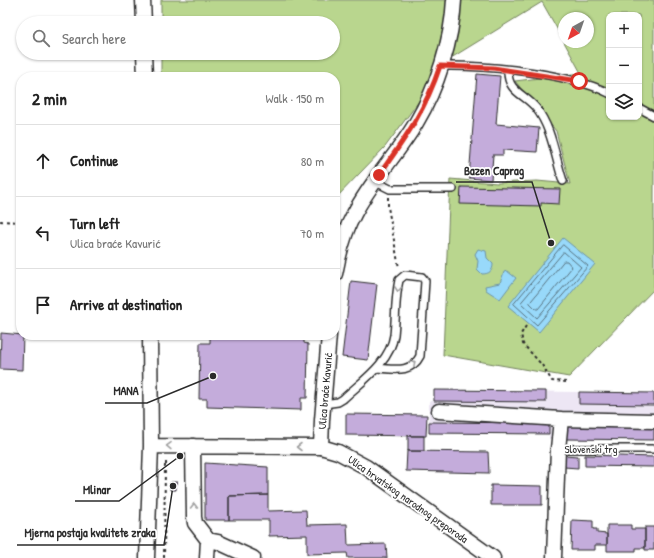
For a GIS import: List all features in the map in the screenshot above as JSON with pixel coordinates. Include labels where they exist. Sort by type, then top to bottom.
[{"type":"street","points":[[143,0],[144,16]]},
{"type":"street","points":[[340,255],[347,229],[354,214],[374,181],[416,123],[432,90],[452,24],[454,0]]},
{"type":"street","points":[[144,60],[145,72]]},
{"type":"street","points":[[147,558],[151,465],[150,340]]},
{"type":"street","name":"Ulica braće Kavurić","points":[[321,447],[329,340]]},
{"type":"street","points":[[439,411],[561,419],[654,421]]},
{"type":"street","name":"Slovenski trg","points":[[558,449],[561,419]]},
{"type":"street","name":"Ulica hrvatskog narodnog preporoda","points":[[151,446],[321,447],[338,452],[366,467],[493,558]]},
{"type":"street","points":[[193,446],[194,517],[195,523],[208,540],[207,558]]},
{"type":"street","points":[[554,558],[558,449]]},
{"type":"street","points":[[208,540],[218,542],[253,558]]},
{"type":"lane","points":[[440,66],[508,70],[579,81],[606,92]]},
{"type":"lane","points":[[508,70],[510,84],[519,95],[536,107],[548,129],[563,180]]},
{"type":"lane","points":[[642,110],[654,116]]},
{"type":"lane","points":[[374,181],[388,188],[452,189]]},
{"type":"lane","points":[[324,404],[338,402],[343,399],[377,368],[388,353],[393,342],[399,282],[403,276],[422,277],[425,281],[420,356],[417,362],[405,369],[377,368]]},
{"type":"lane","name":"Slovenski trg","points":[[558,449],[654,450]]},
{"type":"path","points":[[388,188],[388,207],[400,269],[403,276]]},
{"type":"path","points":[[0,221],[16,222]]},
{"type":"path","points":[[526,326],[521,334],[523,344],[542,365],[552,381],[568,382]]},
{"type":"path","points":[[151,465],[166,466],[164,558]]},
{"type":"shaded area","points":[[434,390],[654,393],[654,440],[549,439],[549,434],[429,433],[429,401],[434,401]]},
{"type":"green space","points":[[161,0],[654,0],[654,289],[569,377],[443,355],[450,179],[497,183],[537,181],[570,184],[556,131],[515,81],[581,73],[567,48],[594,48],[594,12],[558,12],[558,30],[542,2],[451,58],[385,147],[340,194],[340,72],[161,72],[161,60],[340,60],[340,16],[161,16]]},
{"type":"water","points":[[563,238],[595,264],[539,332],[508,306]]},
{"type":"water","points":[[478,249],[486,251],[487,258],[493,264],[489,273],[482,274],[477,269],[478,261],[475,254]]},
{"type":"water","points":[[507,271],[516,278],[500,299],[486,290],[485,286],[500,283],[504,272]]},
{"type":"building","points":[[477,74],[500,76],[496,124],[539,128],[537,152],[503,150],[503,155],[493,155],[491,180],[469,178]]},
{"type":"building","points":[[461,187],[560,189],[559,204],[541,203],[541,206],[460,204]]},
{"type":"building","points":[[351,281],[377,284],[368,360],[342,357]]},
{"type":"building","points":[[1,333],[16,334],[16,340],[23,340],[22,370],[0,369]]},
{"type":"building","points":[[210,340],[304,340],[304,343],[308,344],[307,398],[301,398],[301,410],[207,407],[207,399],[199,399],[200,343],[210,343]]},
{"type":"building","points":[[434,390],[546,391],[546,402],[434,401]]},
{"type":"building","points":[[579,392],[654,393],[654,405],[579,404]]},
{"type":"building","points":[[346,414],[427,415],[426,436],[346,435]]},
{"type":"building","points":[[429,422],[549,423],[549,434],[429,433]]},
{"type":"building","points":[[566,422],[654,423],[654,440],[566,439]]},
{"type":"building","points":[[408,436],[424,436],[424,451],[408,451]]},
{"type":"building","points":[[407,451],[488,452],[489,473],[406,471]]},
{"type":"building","points":[[564,455],[578,456],[578,468],[564,467]]},
{"type":"building","points":[[585,455],[654,457],[654,467],[585,466]]},
{"type":"building","points":[[205,463],[268,467],[268,495],[229,496],[229,520],[205,520]]},
{"type":"building","points":[[171,482],[177,482],[176,490],[170,490]]},
{"type":"building","points":[[491,485],[542,486],[542,505],[491,505]]},
{"type":"building","points":[[268,495],[268,511],[306,510],[307,525],[347,524],[348,545],[386,544],[387,558],[348,558],[347,553],[307,554],[307,535],[269,536],[269,520],[229,520],[229,496]]},
{"type":"building","points":[[572,520],[593,521],[593,529],[597,529],[597,533],[607,534],[607,545],[595,545],[595,550],[571,550]]},
{"type":"building","points":[[607,525],[631,525],[631,529],[645,529],[645,548],[636,548],[636,551],[607,551]]},
{"type":"building","points":[[645,527],[654,527],[654,550],[645,550]]},
{"type":"place","name":"Bazen Caprag","points":[[551,243]]},
{"type":"place","name":"MANA","points":[[213,376]]},
{"type":"place","name":"Mlinar","points":[[180,456]]},
{"type":"place","name":"Mjerna postaja kvalitete zraka","points":[[173,486]]},
{"type":"route","points":[[379,175],[416,123],[432,90],[440,66],[493,68],[579,81]]}]
